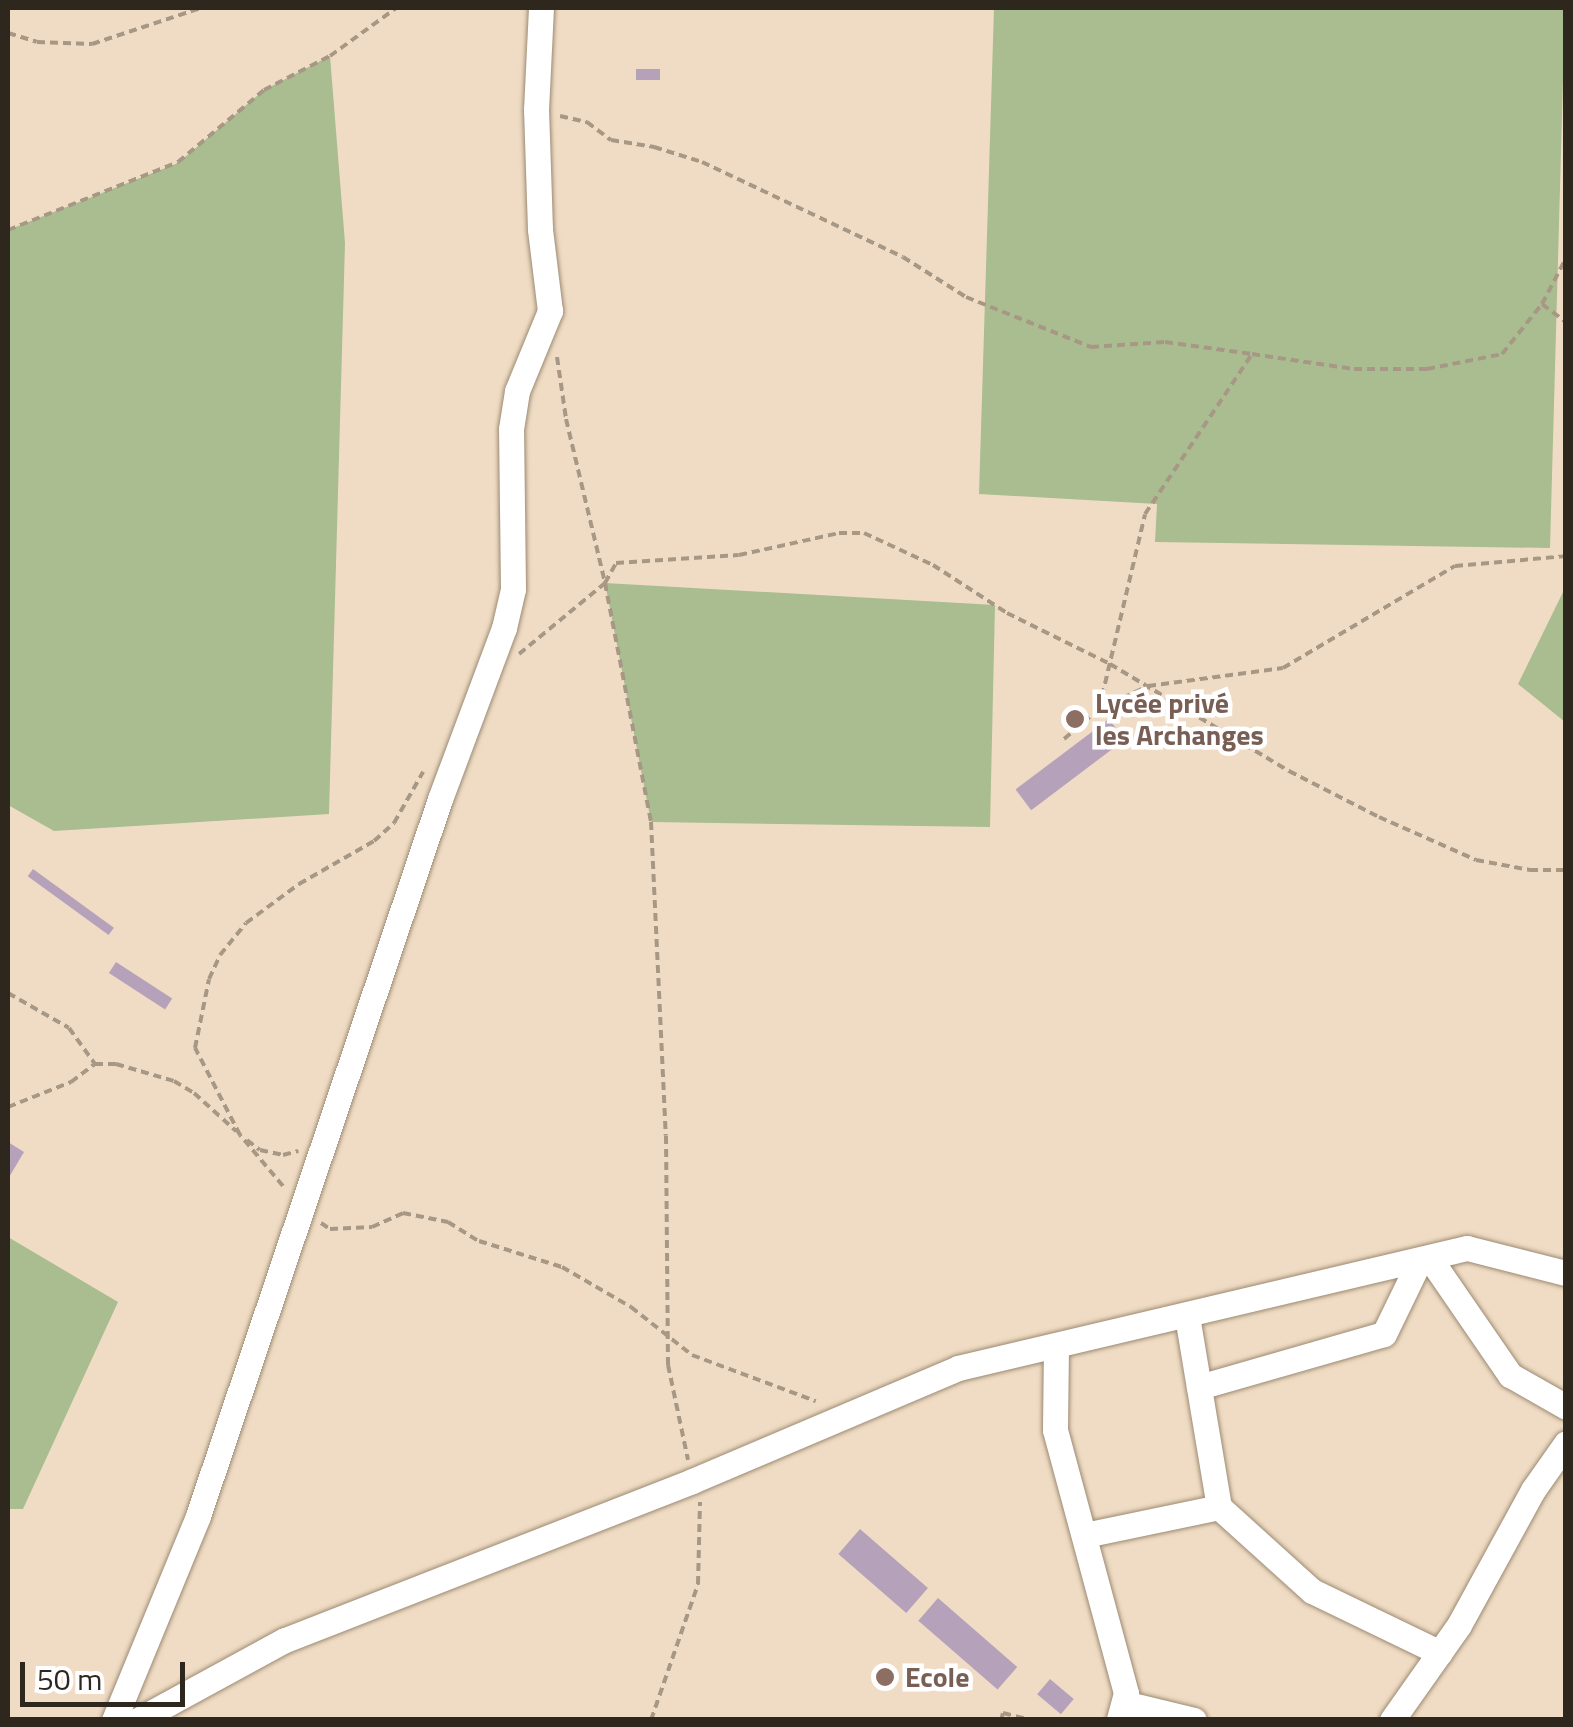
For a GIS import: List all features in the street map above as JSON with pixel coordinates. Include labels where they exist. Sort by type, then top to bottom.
[{"type":"street","points":[[114,1720],[198,1516],[482,680],[504,628],[513,589],[511,429],[517,391],[550,311],[540,229],[536,110],[541,8]]},
{"type":"street","points":[[138,1720],[285,1640],[692,1481],[958,1368],[1425,1261],[1467,1248],[1566,1273]]},
{"type":"street","points":[[1199,1387],[1384,1334],[1425,1261]]},
{"type":"street","points":[[1425,1261],[1510,1375],[1566,1407]]},
{"type":"street","points":[[1187,1316],[1219,1506],[1312,1591],[1440,1653]]},
{"type":"street","points":[[1056,1346],[1055,1430],[1126,1692],[1122,1711],[1194,1720]]},
{"type":"street","points":[[1392,1720],[1440,1653],[1562,1457]]},
{"type":"street","points":[[1085,1536],[1219,1506]]},
{"type":"path","points":[[8,33],[36,42],[92,44],[201,8]]},
{"type":"path","points":[[8,230],[178,162],[264,90],[330,56],[396,8]]},
{"type":"path","points":[[536,110],[587,122],[610,140],[654,146],[702,162],[903,257],[966,297],[1091,347],[1165,342],[1354,368],[1427,369],[1502,354],[1542,304],[1566,258]]},
{"type":"path","points":[[1542,304],[1566,322]]},
{"type":"path","points":[[550,311],[566,419],[604,583],[651,822],[666,1136],[668,1365],[692,1481],[699,1496],[702,1527],[698,1584],[651,1720]]},
{"type":"path","points":[[1099,709],[1145,514],[1252,354]]},
{"type":"path","points":[[482,680],[553,630],[604,583],[616,564],[740,556],[839,533],[864,533],[934,566],[1007,613],[1110,664],[1290,771],[1460,853],[1530,870],[1566,870]]},
{"type":"path","points":[[1064,739],[1099,709],[1148,686],[1282,668],[1455,566],[1566,556]]},
{"type":"path","points":[[430,760],[394,823],[374,841],[299,884],[246,923],[220,955],[210,979],[195,1048],[240,1135],[303,1211],[330,1229],[372,1227],[403,1213],[448,1222],[480,1241],[562,1267],[666,1333],[692,1355],[848,1414]]},
{"type":"path","points":[[8,993],[69,1028],[95,1064]]},
{"type":"path","points":[[8,1108],[71,1082],[95,1064],[116,1064],[174,1081],[194,1092],[260,1150],[283,1156],[327,1138]]},
{"type":"path","points":[[1000,1720],[1003,1712],[1031,1720]]},
{"type":"green space","points":[[994,8],[1565,8],[1550,548],[1155,542],[1157,504],[979,494]]},
{"type":"green space","points":[[330,56],[345,243],[329,814],[54,831],[8,805],[8,230],[178,163],[264,90]]},
{"type":"green space","points":[[605,583],[995,605],[990,827],[651,822]]},
{"type":"green space","points":[[1565,588],[1565,722],[1518,684]]},
{"type":"green space","points":[[8,1237],[118,1302],[23,1509],[8,1509]]},
{"type":"building","points":[[636,69],[660,69],[660,80],[636,80]]},
{"type":"building","points":[[1109,719],[1125,740],[1031,810],[1016,789]]},
{"type":"building","points":[[33,869],[114,928],[109,935],[28,876]]},
{"type":"building","points":[[116,962],[172,998],[165,1009],[109,973]]},
{"type":"building","points":[[8,1142],[24,1152],[8,1179]]},
{"type":"building","points":[[860,1529],[928,1588],[906,1613],[838,1554]]},
{"type":"building","points":[[938,1598],[1017,1667],[998,1690],[918,1621]]},
{"type":"building","points":[[1050,1679],[1074,1699],[1061,1714],[1037,1694]]},
{"type":"place","name":"Lycée privé les Archanges","points":[[1075,719]]},
{"type":"place","name":"Ecole","points":[[885,1677]]}]
